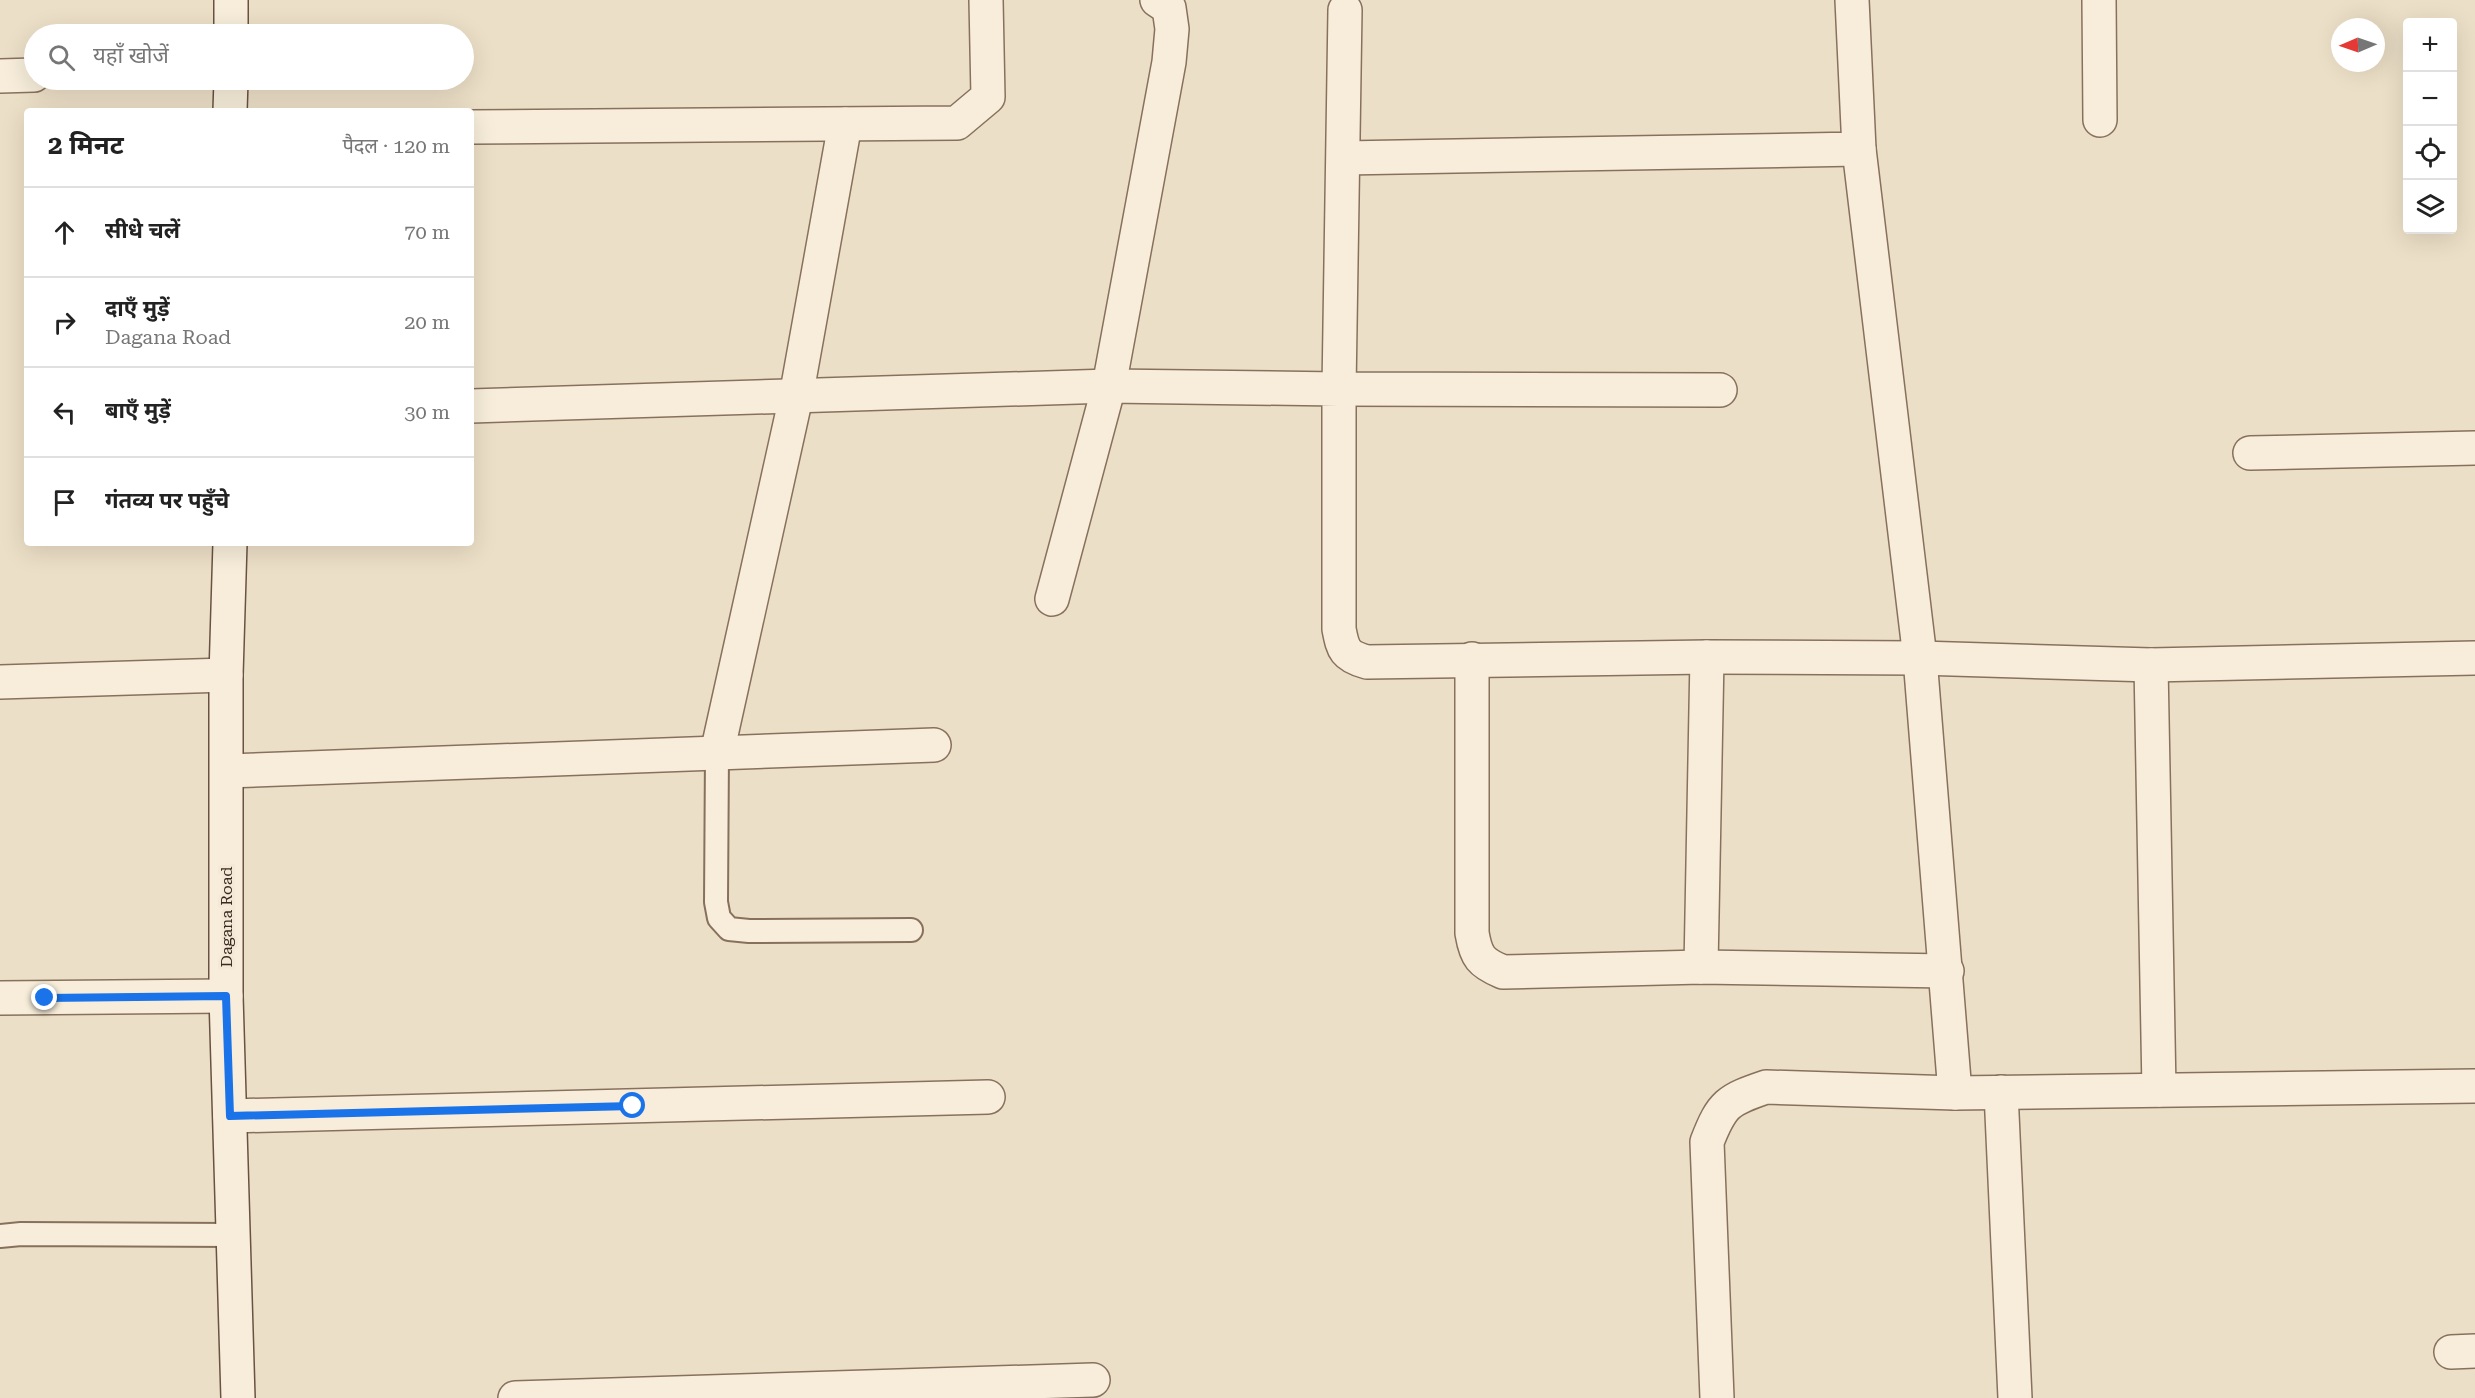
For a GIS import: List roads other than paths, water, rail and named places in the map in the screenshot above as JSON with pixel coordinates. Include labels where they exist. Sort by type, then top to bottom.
[{"type":"street","points":[[231,0],[231,24]]},
{"type":"street","points":[[474,127],[957,123],[987,97],[986,0]]},
{"type":"street","points":[[1052,599],[1109,386],[1169,62],[1172,29],[1169,8],[1157,0]]},
{"type":"street","points":[[1852,0],[1859,149],[1920,658],[1947,971],[1955,1093]]},
{"type":"street","points":[[2099,0],[2100,120]]},
{"type":"street","points":[[1345,10],[1339,629],[1342,646],[1352,658],[1367,662],[1707,657],[1920,658],[2151,665],[2475,658]]},
{"type":"street","points":[[0,76],[24,75]]},
{"type":"street","points":[[230,108],[231,90]]},
{"type":"street","points":[[717,753],[796,397],[845,124]]},
{"type":"street","points":[[1344,158],[1859,149]]},
{"type":"street","points":[[474,406],[1109,386],[1719,390]]},
{"type":"street","points":[[2250,453],[2475,448]]},
{"type":"street","name":"Dagana Road","points":[[230,546],[226,675],[226,996],[237,1398]]},
{"type":"street","points":[[1701,967],[1707,657]]},
{"type":"street","points":[[1472,659],[1472,933],[1474,947],[1485,965],[1503,972],[1701,967],[1947,971]]},
{"type":"street","points":[[2151,665],[2159,1090]]},
{"type":"street","points":[[0,682],[226,675]]},
{"type":"street","points":[[227,771],[934,745]]},
{"type":"street","points":[[0,998],[226,996]]},
{"type":"street","points":[[1717,1398],[1707,1142],[1719,1112],[1737,1097],[1766,1087],[1955,1093],[2475,1086]]},
{"type":"street","points":[[2001,1092],[2015,1398]]},
{"type":"street","points":[[230,1116],[988,1097]]},
{"type":"street","points":[[515,1398],[1093,1380]]},
{"type":"lane","points":[[717,753],[716,902],[719,918],[729,929],[749,932],[911,930]]},
{"type":"lane","points":[[0,1236],[21,1234],[234,1235]]}]
